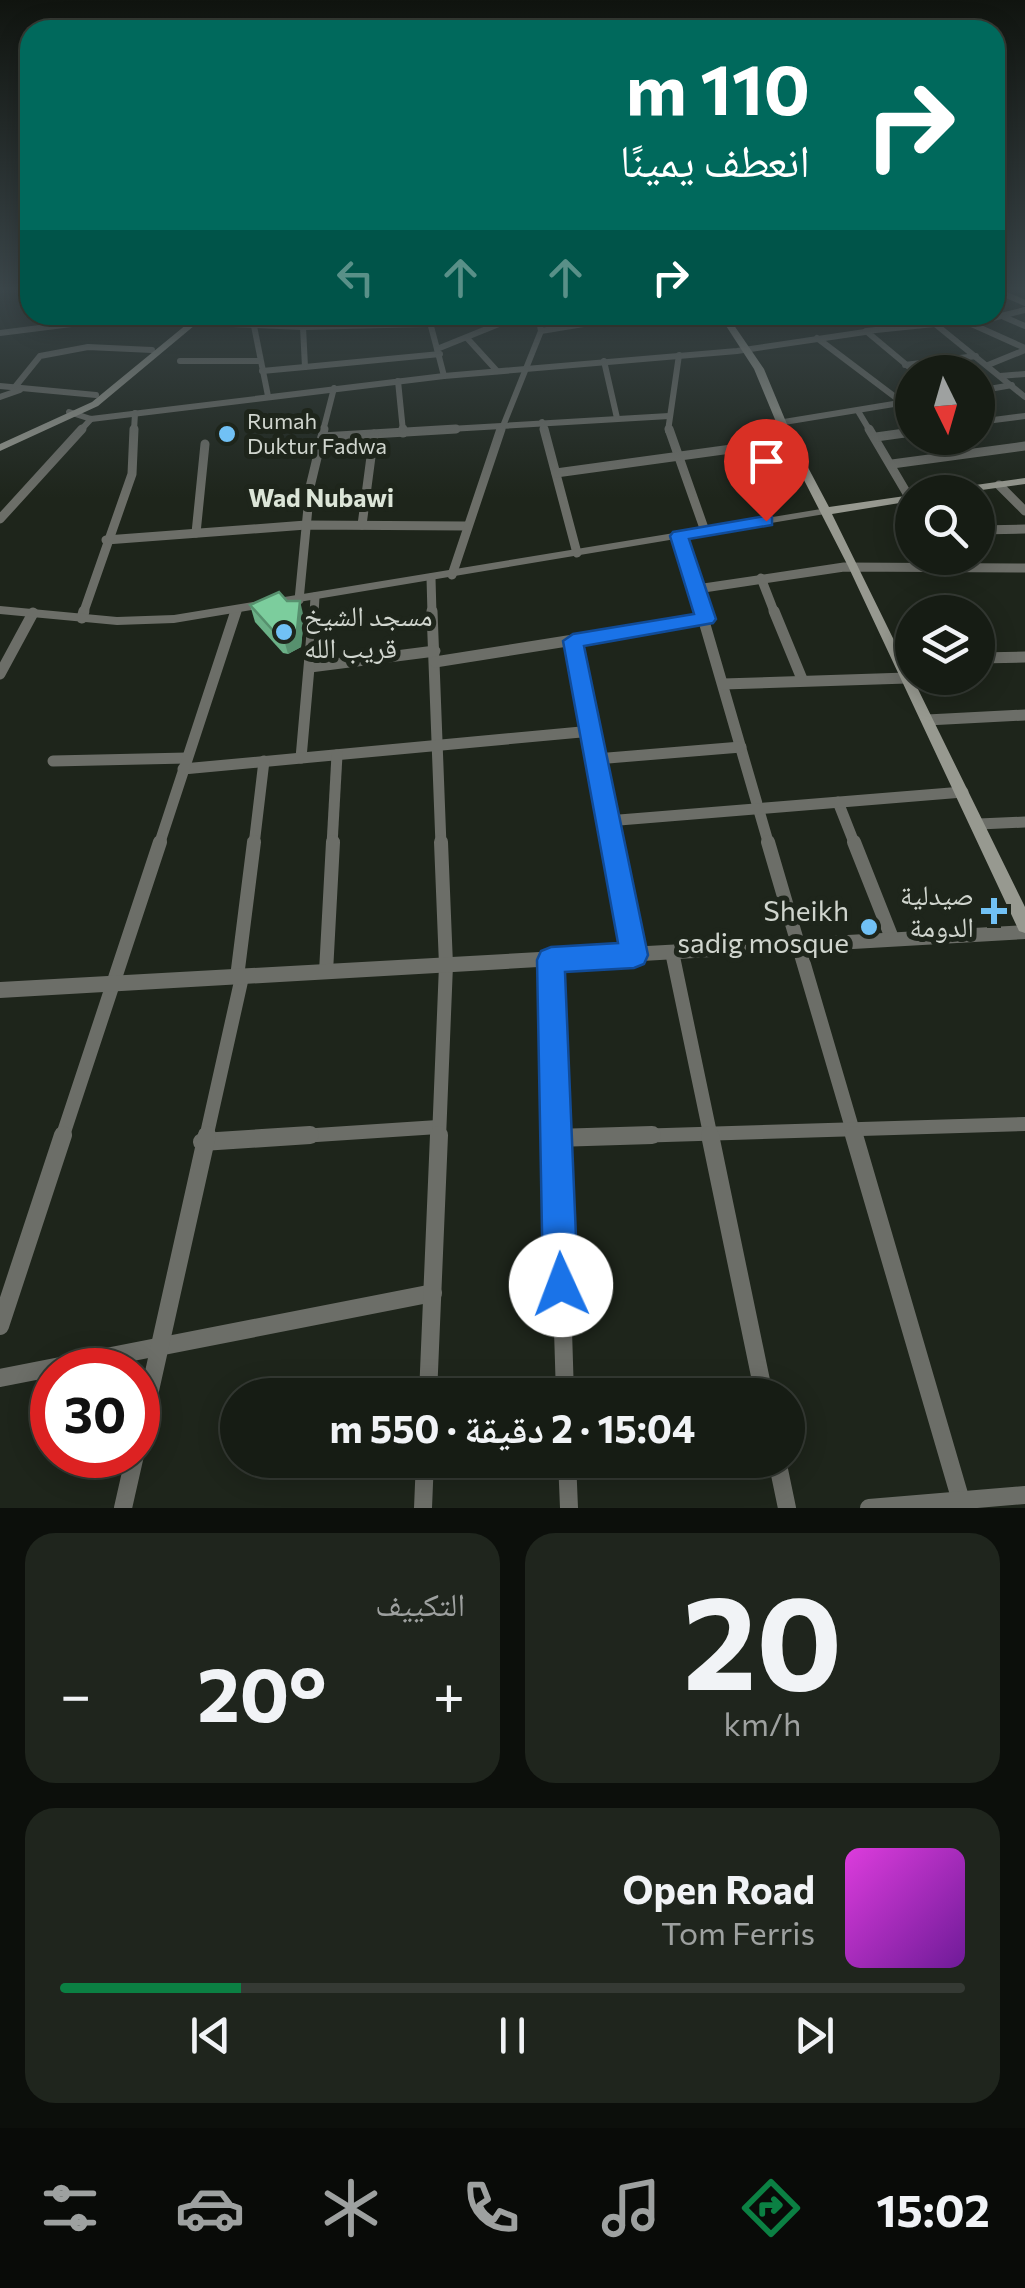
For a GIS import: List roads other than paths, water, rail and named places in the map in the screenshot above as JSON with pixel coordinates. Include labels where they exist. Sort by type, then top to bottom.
[{"type":"main road","points":[[72,414],[143,357]]},
{"type":"main road","points":[[0,444],[106,395],[149,357]]},
{"type":"main road","points":[[752,357],[784,422],[789,441],[895,640]]},
{"type":"main road","points":[[995,485],[1025,481]]},
{"type":"main road","points":[[827,511],[895,501]]},
{"type":"main road","points":[[915,695],[1025,928]]},
{"type":"street","points":[[0,397],[20,388],[39,357]]},
{"type":"street","points":[[259,357],[268,396]]},
{"type":"street","points":[[305,357],[305,367]]},
{"type":"street","points":[[262,371],[390,357]]},
{"type":"street","points":[[439,357],[444,376]]},
{"type":"street","points":[[485,357],[498,371]]},
{"type":"street","points":[[452,574],[529,357]]},
{"type":"street","points":[[72,414],[91,419],[334,388],[649,357]]},
{"type":"street","points":[[678,357],[668,434],[705,531]]},
{"type":"street","points":[[845,357],[895,393]]},
{"type":"street","points":[[180,362],[260,361]]},
{"type":"street","points":[[604,361],[617,418]]},
{"type":"street","points":[[995,371],[1025,396]]},
{"type":"street","points":[[1000,376],[1025,374]]},
{"type":"street","points":[[398,381],[403,433]]},
{"type":"street","points":[[995,388],[1012,385]]},
{"type":"street","points":[[0,386],[96,395]]},
{"type":"street","points":[[300,600],[311,481],[334,388]]},
{"type":"street","points":[[784,422],[895,404]]},
{"type":"street","points":[[858,411],[898,475]]},
{"type":"street","points":[[82,618],[132,474],[135,413]]},
{"type":"street","points":[[322,436],[669,416]]},
{"type":"street","points":[[995,420],[1025,416]]},
{"type":"street","points":[[0,519],[91,419]]},
{"type":"street","points":[[542,422],[576,553]]},
{"type":"street","points":[[362,525],[374,434]]},
{"type":"street","points":[[876,437],[895,434]]},
{"type":"street","points":[[556,474],[789,441]]},
{"type":"street","points":[[196,533],[205,444]]},
{"type":"street","points":[[892,464],[1025,446]]},
{"type":"street","points":[[1000,484],[1025,511]]},
{"type":"street","points":[[0,610],[144,621],[236,610],[827,511]]},
{"type":"street","points":[[106,540],[306,525],[467,526]]},
{"type":"street","points":[[995,530],[1025,529]]},
{"type":"street","points":[[679,536],[961,1502]]},
{"type":"street","points":[[697,589],[854,566],[895,564]]},
{"type":"street","points":[[995,566],[1025,568]]},
{"type":"street","points":[[429,1378],[446,965],[431,578]]},
{"type":"street","points":[[761,578],[802,680]]},
{"type":"street","points":[[302,758],[315,598]]},
{"type":"street","points":[[0,1326],[236,610]]},
{"type":"street","points":[[0,674],[33,613]]},
{"type":"street","points":[[310,667],[573,641],[706,619]]},
{"type":"street","points":[[573,641],[634,955]]},
{"type":"street","points":[[995,658],[1025,658]]},
{"type":"street","points":[[724,684],[895,678]]},
{"type":"street","points":[[927,720],[1024,718]]},
{"type":"street","points":[[53,762],[264,761],[592,731]]},
{"type":"street","points":[[596,758],[741,747]]},
{"type":"street","points":[[326,972],[337,755]]},
{"type":"street","points":[[160,1347],[239,977],[264,761]]},
{"type":"street","points":[[608,820],[963,792]]},
{"type":"street","points":[[838,802],[892,938]]},
{"type":"street","points":[[978,824],[1025,822]]},
{"type":"street","points":[[0,990],[634,955],[1025,928]]},
{"type":"street","points":[[672,952],[760,1378]]},
{"type":"street","points":[[551,960],[564,1378]]},
{"type":"street","points":[[555,1138],[1025,1124]]},
{"type":"street","points":[[202,1142],[438,1127]]},
{"type":"street","points":[[0,1378],[433,1293]]},
{"type":"street","points":[[123,1508],[130,1478]]},
{"type":"street","points":[[423,1508],[424,1478]]},
{"type":"street","points":[[568,1478],[569,1508]]},
{"type":"street","points":[[781,1478],[787,1508]]},
{"type":"street","points":[[860,1508],[1025,1495]]},
{"type":"place","name":"Rumah Duktur Fadwa","points":[[227,434]]},
{"type":"place","name":"مسجد الشيخ قريب الله","points":[[284,632]]},
{"type":"place","name":"صيدلية الدومة","points":[[994,911]]},
{"type":"place","name":"Sheikh sadig mosque","points":[[869,927]]},
{"type":"district","name":"Wad Nubawi","points":[[321,498]]}]
